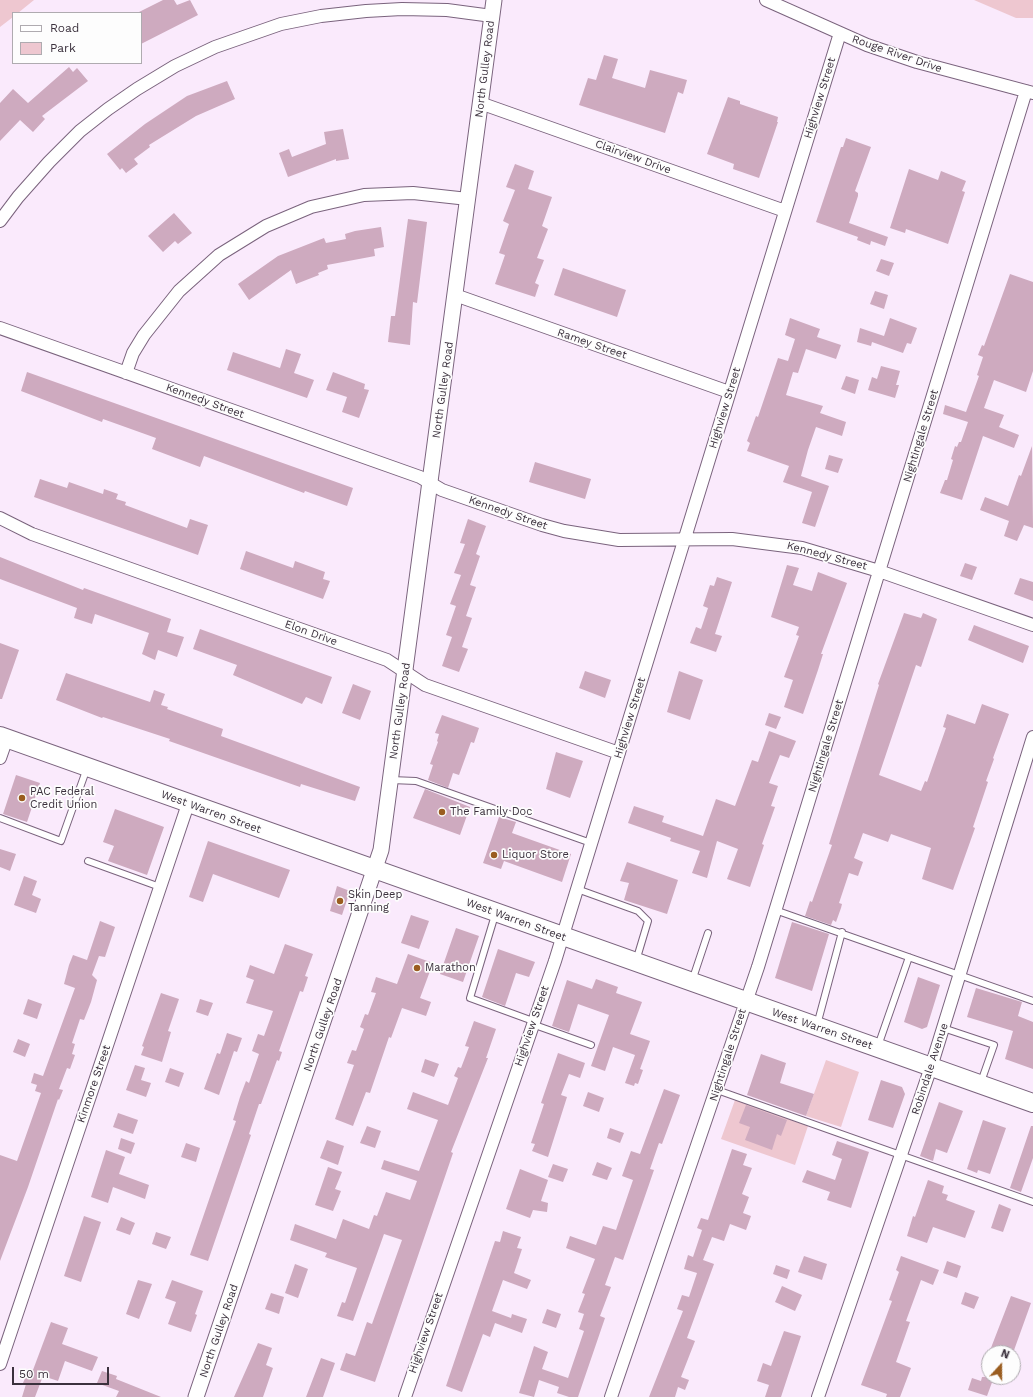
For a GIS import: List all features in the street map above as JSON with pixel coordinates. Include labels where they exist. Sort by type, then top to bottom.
[{"type":"main road","name":"West Warren Street","points":[[3,737],[562,937],[1033,1103]]},
{"type":"street","name":"North Gulley Road","points":[[196,1397],[381,850],[494,0]]},
{"type":"street","name":"Rouge River Drive","points":[[766,0],[867,45],[917,62],[1029,92]]},
{"type":"street","points":[[0,221],[18,197],[49,162],[80,131],[137,89],[175,66],[215,47],[281,24],[321,16],[366,10],[447,10],[492,16]]},
{"type":"street","name":"Highview Street","points":[[404,1397],[532,1023],[555,961],[840,33]]},
{"type":"street","name":"Nightingale Street","points":[[611,1397],[776,910],[879,571],[1029,92]]},
{"type":"street","name":"Clairview Drive","points":[[480,103],[785,211]]},
{"type":"street","points":[[126,373],[133,353],[144,335],[179,291],[219,255],[266,226],[311,207],[364,195],[413,193],[468,199]]},
{"type":"street","name":"Ramey Street","points":[[455,295],[729,392]]},
{"type":"street","name":"Kennedy Street","points":[[0,328],[420,477],[442,490],[521,518],[564,531],[619,540],[732,539],[780,544],[824,554],[879,571],[1033,625]]},
{"type":"street","name":"Elon Drive","points":[[0,518],[32,534],[387,660],[425,685],[619,753]]},
{"type":"street","points":[[0,758],[3,737]]},
{"type":"street","name":"Robindale Avenue","points":[[818,1397],[931,1067],[1033,737]]},
{"type":"street","name":"Kinmore Street","points":[[0,1364],[188,804]]},
{"type":"lane","points":[[0,818],[61,841],[87,767]]},
{"type":"lane","points":[[391,780],[416,781],[591,843]]},
{"type":"lane","points":[[88,861],[160,887]]},
{"type":"lane","points":[[577,889],[638,911],[648,921],[636,963]]},
{"type":"lane","points":[[776,910],[1033,1000]]},
{"type":"lane","points":[[496,913],[470,998],[591,1045]]},
{"type":"lane","points":[[817,1027],[842,932]]},
{"type":"lane","points":[[692,982],[708,933]]},
{"type":"lane","points":[[877,1048],[909,957]]},
{"type":"lane","points":[[943,1028],[994,1045],[980,1085]]},
{"type":"lane","points":[[716,1090],[1033,1202]]},
{"type":"green space","points":[[0,0],[34,0],[19,12],[12,12],[12,18],[0,27]]},
{"type":"green space","points":[[974,0],[1033,0],[1033,18],[1016,18]]},
{"type":"green space","points":[[826,1060],[859,1072],[841,1127],[806,1116]]},
{"type":"green space","points":[[735,1100],[808,1126],[795,1165],[721,1139]]},
{"type":"building","points":[[163,0],[174,0],[177,5],[190,0],[198,15],[142,43],[142,12],[139,12]]},
{"type":"building","points":[[604,55],[618,59],[612,78],[645,88],[650,70],[687,80],[683,94],[678,92],[665,133],[579,105],[588,78],[596,80]]},
{"type":"building","points":[[69,67],[73,72],[77,68],[88,81],[42,116],[45,119],[33,132],[20,120],[0,141],[0,103],[13,89],[28,103]]},
{"type":"building","points":[[227,81],[235,99],[196,116],[149,145],[150,147],[134,159],[138,164],[126,173],[122,168],[120,170],[107,154],[145,124],[187,96]]},
{"type":"building","points":[[728,97],[740,101],[740,104],[778,117],[778,122],[759,178],[733,169],[734,164],[707,154]]},
{"type":"building","points":[[343,129],[349,159],[336,161],[336,159],[288,177],[279,153],[289,149],[292,157],[326,144],[324,132]]},
{"type":"building","points":[[846,138],[871,147],[855,191],[858,193],[858,196],[849,223],[888,237],[885,246],[871,241],[870,245],[857,240],[858,237],[816,222],[841,147],[843,147]]},
{"type":"building","points":[[515,164],[534,171],[528,189],[552,197],[542,226],[548,229],[537,258],[544,260],[535,283],[539,285],[535,297],[495,284],[505,255],[499,253],[509,224],[503,221],[515,190],[506,187]]},
{"type":"building","points":[[909,169],[938,180],[941,171],[966,181],[962,191],[965,192],[948,244],[906,229],[905,233],[890,228]]},
{"type":"building","points":[[174,213],[192,233],[178,244],[175,241],[163,252],[148,236]]},
{"type":"building","points":[[408,219],[427,222],[417,303],[413,302],[410,345],[388,342],[391,316],[395,316]]},
{"type":"building","points":[[381,227],[384,247],[374,249],[375,256],[327,265],[328,269],[318,273],[319,275],[296,284],[291,270],[249,300],[238,284],[278,256],[324,238],[326,243],[346,239],[345,234],[355,231]]},
{"type":"building","points":[[881,259],[894,263],[889,276],[876,271]]},
{"type":"building","points":[[563,268],[626,290],[617,317],[554,295]]},
{"type":"building","points":[[1010,274],[1033,282],[1033,371],[1026,392],[994,380],[984,408],[1004,415],[999,427],[1019,435],[1014,448],[983,436],[962,500],[940,493],[945,480],[947,480],[953,460],[951,459],[955,446],[957,447],[959,442],[961,442],[968,422],[943,414],[945,405],[966,412],[979,376],[977,375],[983,357],[978,355],[982,345],[984,346]]},
{"type":"building","points":[[875,291],[888,295],[884,309],[870,304]]},
{"type":"building","points":[[790,318],[820,329],[817,337],[841,345],[836,359],[806,349],[798,373],[793,372],[786,395],[823,406],[820,413],[846,422],[842,436],[816,427],[808,450],[801,476],[829,486],[815,527],[802,523],[812,492],[783,482],[789,466],[747,451],[750,443],[747,441],[756,416],[758,417],[778,358],[788,361],[795,339],[785,335]]},
{"type":"building","points":[[890,318],[917,328],[911,344],[907,343],[903,353],[872,342],[871,346],[857,342],[860,328],[884,336]]},
{"type":"building","points":[[286,349],[301,354],[294,373],[314,380],[307,398],[227,370],[233,352],[280,368]]},
{"type":"building","points":[[881,366],[900,371],[896,385],[899,385],[895,398],[868,390],[872,377],[877,379]]},
{"type":"building","points":[[27,372],[353,488],[347,506],[305,491],[304,493],[204,456],[200,467],[152,449],[156,438],[103,419],[102,422],[21,391]]},
{"type":"building","points":[[333,372],[365,384],[364,389],[369,390],[359,418],[342,412],[347,397],[326,390]]},
{"type":"building","points":[[846,376],[859,380],[855,394],[841,389]]},
{"type":"building","points":[[1032,446],[1033,528],[1024,525],[1017,541],[1004,536],[1009,521],[980,510],[985,497],[1008,506],[1019,475],[1021,476]]},
{"type":"building","points":[[829,455],[843,459],[838,473],[825,469]]},
{"type":"building","points":[[535,462],[591,479],[585,499],[529,482]]},
{"type":"building","points":[[40,479],[67,488],[69,482],[103,494],[104,489],[118,494],[116,499],[126,502],[125,505],[187,528],[190,519],[208,525],[198,555],[34,497]]},
{"type":"building","points":[[468,519],[486,526],[476,554],[480,556],[470,585],[476,587],[466,616],[472,618],[462,647],[468,649],[459,672],[442,666],[452,637],[446,635],[456,606],[450,604],[461,575],[454,573],[465,544],[460,543]]},
{"type":"building","points":[[246,551],[293,568],[295,561],[325,572],[323,579],[330,581],[323,599],[240,569]]},
{"type":"building","points":[[0,557],[83,590],[84,588],[171,619],[167,632],[184,637],[177,657],[158,650],[155,660],[142,654],[149,633],[95,614],[92,624],[74,618],[77,608],[0,579]]},
{"type":"building","points":[[965,563],[977,567],[972,580],[960,576]]},
{"type":"building","points":[[787,565],[799,568],[793,585],[812,591],[818,572],[847,583],[821,654],[823,654],[803,714],[784,707],[793,680],[784,677],[799,636],[796,635],[799,627],[771,617]]},
{"type":"building","points":[[717,577],[732,582],[715,634],[722,636],[716,652],[690,643],[696,627],[701,629],[708,608],[703,606],[710,585],[714,586]]},
{"type":"building","points":[[1020,578],[1033,582],[1033,601],[1014,594]]},
{"type":"building","points":[[904,613],[921,618],[923,613],[937,619],[921,667],[916,665],[879,775],[921,791],[925,781],[927,782],[946,728],[943,727],[947,714],[975,724],[982,704],[1009,714],[986,781],[988,782],[973,827],[975,828],[953,890],[922,879],[931,848],[891,834],[888,842],[863,833],[854,858],[863,862],[858,876],[849,873],[839,903],[842,904],[841,908],[836,922],[833,920],[831,925],[805,916],[810,901],[812,902],[832,845],[829,844],[879,685],[878,684]]},
{"type":"building","points":[[974,625],[1029,646],[1023,663],[968,640]]},
{"type":"building","points":[[200,629],[332,677],[322,704],[306,697],[302,704],[233,675],[237,665],[193,649]]},
{"type":"building","points":[[0,643],[19,650],[2,699],[0,699]]},
{"type":"building","points":[[585,671],[611,680],[605,698],[579,688]]},
{"type":"building","points":[[679,671],[703,680],[690,720],[667,712]]},
{"type":"building","points":[[66,673],[150,702],[154,690],[165,694],[161,705],[168,707],[167,709],[223,729],[221,736],[360,787],[355,801],[301,784],[300,787],[169,741],[170,739],[103,717],[102,718],[56,700]]},
{"type":"building","points":[[353,684],[371,691],[360,720],[342,713]]},
{"type":"building","points":[[769,713],[781,717],[776,729],[765,725]]},
{"type":"building","points":[[442,715],[479,728],[474,743],[471,742],[459,775],[453,773],[448,788],[428,780],[433,765],[430,764],[438,742],[439,734],[435,733]]},
{"type":"building","points":[[769,731],[796,741],[789,758],[780,755],[769,783],[778,786],[771,806],[775,807],[762,844],[764,845],[750,887],[727,879],[738,849],[717,841],[707,878],[692,873],[700,851],[670,841],[671,838],[628,823],[634,806],[664,816],[662,822],[703,836],[716,799],[735,806],[752,760],[758,762]]},
{"type":"building","points":[[556,752],[583,761],[570,798],[546,789]]},
{"type":"building","name":"PAC Federal Credit Union","points":[[16,775],[40,783],[27,822],[3,814]]},
{"type":"building","name":"The Family Doc","points":[[425,789],[470,807],[460,835],[413,818]]},
{"type":"building","points":[[115,809],[164,827],[147,875],[108,861],[114,846],[103,842]]},
{"type":"building","points":[[499,817],[516,822],[512,833],[571,854],[562,882],[504,861],[501,869],[483,863]]},
{"type":"building","points":[[208,841],[290,870],[279,898],[213,874],[203,902],[189,897]]},
{"type":"building","points":[[0,849],[16,854],[10,871],[0,867]]},
{"type":"building","points":[[627,862],[678,880],[667,914],[624,900],[629,883],[620,881]]},
{"type":"building","points":[[24,876],[37,881],[32,895],[41,899],[36,913],[14,905]]},
{"type":"building","name":"Skin Deep Tanning","points":[[337,886],[350,891],[342,915],[330,911]]},
{"type":"building","name":"Marathon","points":[[411,915],[429,921],[419,949],[401,943]]},
{"type":"building","points":[[100,921],[115,927],[105,957],[99,956],[92,975],[97,980],[84,1020],[80,1019],[72,1043],[75,1044],[72,1054],[75,1055],[70,1069],[67,1068],[59,1089],[63,1090],[59,1100],[58,1099],[28,1187],[0,1261],[0,1155],[17,1161],[41,1093],[35,1091],[37,1085],[31,1083],[34,1073],[43,1076],[75,988],[64,984],[69,965],[73,955],[87,960]]},
{"type":"building","points":[[792,922],[829,934],[812,991],[775,978]]},
{"type":"building","points":[[456,928],[479,936],[463,982],[440,974]]},
{"type":"building","points":[[285,944],[313,954],[305,976],[308,977],[303,992],[300,991],[279,1051],[282,1052],[279,1061],[277,1060],[261,1104],[259,1104],[249,1134],[251,1135],[208,1261],[190,1255],[236,1121],[233,1120],[240,1097],[246,1081],[249,1083],[259,1054],[252,1051],[258,1034],[264,1036],[273,1011],[246,1003],[254,980],[246,977],[250,965],[274,974]]},
{"type":"building","points":[[498,949],[535,962],[529,977],[516,973],[505,1006],[482,997]]},
{"type":"building","points":[[408,954],[433,963],[420,998],[431,1002],[426,1016],[402,1008],[391,1038],[389,1037],[370,1093],[366,1092],[353,1126],[335,1119],[354,1065],[347,1063],[352,1050],[356,1051],[364,1029],[360,1027],[365,1014],[368,1015],[376,993],[371,992],[376,977],[397,984]]},
{"type":"building","points":[[918,977],[940,985],[927,1027],[922,1029],[904,1022]]},
{"type":"building","points":[[596,979],[618,987],[616,993],[642,1002],[630,1034],[650,1041],[640,1069],[643,1070],[638,1084],[635,1083],[634,1086],[625,1083],[635,1055],[613,1047],[605,1071],[591,1066],[609,1015],[578,1004],[569,1032],[552,1026],[567,980],[592,989]]},
{"type":"building","points":[[976,988],[1022,1002],[1018,1016],[1033,1022],[1033,1069],[1005,1059],[1013,1031],[967,1017]]},
{"type":"building","points":[[161,993],[179,999],[168,1031],[171,1032],[162,1062],[141,1055],[144,1047],[142,1046]]},
{"type":"building","points":[[28,999],[42,1004],[37,1019],[23,1014]]},
{"type":"building","points":[[200,999],[213,1003],[208,1016],[196,1012]]},
{"type":"building","points":[[474,1021],[496,1029],[486,1058],[488,1058],[451,1152],[453,1153],[375,1382],[340,1370],[346,1353],[355,1356],[367,1322],[372,1324],[402,1240],[384,1234],[353,1321],[337,1316],[342,1302],[345,1303],[357,1268],[325,1257],[327,1253],[290,1240],[295,1224],[336,1239],[343,1219],[369,1229],[374,1215],[377,1216],[386,1192],[410,1200],[417,1181],[381,1169],[384,1160],[419,1171],[438,1120],[407,1109],[413,1092],[448,1105],[458,1078],[454,1076],[458,1067],[461,1068],[469,1047],[465,1046]]},
{"type":"building","points":[[227,1033],[242,1038],[237,1052],[234,1051],[219,1095],[204,1089],[217,1053],[220,1054]]},
{"type":"building","points":[[18,1039],[30,1044],[25,1057],[13,1052]]},
{"type":"building","points":[[558,1053],[585,1063],[580,1078],[569,1074],[561,1095],[567,1097],[548,1157],[532,1151],[535,1144],[531,1143],[544,1104],[541,1103]]},
{"type":"building","points":[[761,1054],[786,1063],[780,1083],[814,1094],[806,1116],[747,1095]]},
{"type":"building","points":[[425,1059],[439,1064],[434,1077],[421,1072]]},
{"type":"building","points":[[135,1065],[145,1068],[141,1080],[151,1083],[146,1097],[126,1090]]},
{"type":"building","points":[[170,1068],[184,1073],[179,1087],[165,1082]]},
{"type":"building","points":[[881,1080],[902,1087],[905,1094],[893,1128],[868,1120]]},
{"type":"building","points":[[664,1089],[680,1095],[662,1144],[659,1143],[650,1169],[654,1170],[623,1260],[615,1257],[605,1285],[611,1287],[600,1316],[605,1318],[578,1397],[569,1397],[557,1393],[559,1387],[539,1380],[534,1397],[519,1393],[534,1346],[548,1352],[542,1369],[568,1378],[584,1331],[579,1329],[584,1314],[578,1312],[585,1294],[582,1293],[595,1259],[566,1248],[570,1236],[596,1245],[603,1226],[616,1230],[633,1180],[622,1176],[631,1151],[640,1154]]},
{"type":"building","points":[[588,1092],[604,1098],[599,1112],[583,1106]]},
{"type":"building","points":[[939,1102],[963,1111],[947,1153],[936,1149],[933,1161],[920,1156]]},
{"type":"building","points":[[746,1105],[787,1120],[781,1136],[777,1134],[772,1150],[745,1140],[750,1127],[739,1123]]},
{"type":"building","points":[[118,1113],[138,1120],[133,1134],[113,1127]]},
{"type":"building","points":[[983,1120],[1006,1128],[990,1174],[978,1170],[977,1173],[967,1169]]},
{"type":"building","points":[[367,1126],[381,1131],[375,1148],[360,1143]]},
{"type":"building","points":[[1031,1126],[1033,1126],[1033,1158],[1021,1192],[1010,1188]]},
{"type":"building","points":[[610,1128],[624,1133],[620,1143],[607,1138]]},
{"type":"building","points":[[121,1138],[135,1143],[131,1154],[118,1149]]},
{"type":"building","points":[[327,1140],[344,1146],[338,1165],[320,1158]]},
{"type":"building","points":[[837,1141],[869,1152],[851,1208],[827,1200],[830,1192],[802,1182],[807,1170],[835,1180],[842,1159],[832,1155]]},
{"type":"building","points":[[186,1143],[200,1148],[196,1162],[181,1157]]},
{"type":"building","points":[[732,1149],[747,1154],[743,1165],[752,1168],[742,1194],[749,1197],[743,1213],[751,1216],[746,1230],[730,1224],[724,1241],[712,1237],[703,1260],[714,1264],[687,1338],[695,1341],[681,1377],[689,1380],[685,1390],[678,1387],[675,1397],[649,1397],[683,1311],[677,1309],[682,1295],[689,1297],[697,1273],[684,1269],[688,1255],[693,1257],[702,1230],[697,1228],[701,1218],[708,1220]]},
{"type":"building","points":[[106,1150],[125,1157],[119,1174],[149,1185],[145,1199],[113,1187],[108,1203],[91,1197]]},
{"type":"building","points":[[597,1162],[612,1168],[607,1180],[592,1175]]},
{"type":"building","points":[[553,1164],[568,1169],[563,1182],[548,1177]]},
{"type":"building","points":[[328,1167],[342,1172],[335,1189],[341,1191],[333,1211],[315,1205]]},
{"type":"building","points":[[520,1169],[548,1180],[541,1201],[548,1203],[547,1212],[533,1210],[530,1218],[506,1209]]},
{"type":"building","points":[[928,1180],[944,1186],[942,1193],[948,1195],[946,1200],[975,1211],[965,1238],[933,1227],[927,1243],[907,1236],[913,1216],[915,1217]]},
{"type":"building","points":[[999,1204],[1011,1209],[1003,1232],[991,1228]]},
{"type":"building","points":[[84,1216],[101,1222],[81,1282],[64,1276]]},
{"type":"building","points":[[121,1217],[135,1223],[130,1235],[116,1230]]},
{"type":"building","points":[[503,1231],[521,1237],[517,1248],[522,1249],[514,1273],[531,1280],[527,1289],[503,1280],[492,1311],[511,1318],[512,1314],[527,1319],[522,1333],[495,1323],[490,1337],[483,1334],[462,1392],[446,1386],[495,1241],[500,1242]]},
{"type":"building","points":[[156,1232],[171,1237],[166,1249],[152,1244]]},
{"type":"building","points":[[804,1256],[827,1264],[822,1280],[798,1272]]},
{"type":"building","points":[[901,1256],[939,1270],[933,1285],[921,1280],[906,1321],[910,1322],[896,1362],[911,1368],[900,1397],[886,1397],[887,1394],[861,1385],[892,1301],[889,1300],[899,1272],[896,1270]]},
{"type":"building","points":[[947,1261],[961,1266],[957,1278],[943,1273]]},
{"type":"building","points":[[295,1264],[308,1269],[298,1298],[285,1293]]},
{"type":"building","points":[[776,1265],[790,1270],[787,1279],[773,1274]]},
{"type":"building","points":[[138,1280],[152,1284],[139,1319],[126,1314]]},
{"type":"building","points":[[172,1280],[203,1291],[195,1314],[197,1315],[191,1332],[168,1324],[176,1302],[165,1298]]},
{"type":"building","points":[[782,1286],[802,1295],[795,1311],[775,1302]]},
{"type":"building","points":[[965,1292],[979,1297],[974,1309],[961,1304]]},
{"type":"building","points":[[271,1293],[284,1297],[279,1314],[265,1309]]},
{"type":"building","points":[[1011,1296],[1031,1303],[1016,1345],[992,1345]]},
{"type":"building","points":[[547,1309],[561,1314],[556,1328],[542,1323]]},
{"type":"building","points":[[51,1322],[68,1328],[62,1344],[98,1357],[92,1371],[65,1361],[58,1381],[43,1376],[35,1397],[22,1397],[26,1384],[23,1383],[29,1369],[33,1370]]},
{"type":"building","points":[[784,1331],[801,1336],[781,1397],[765,1397],[769,1385],[757,1381],[763,1363],[771,1366]]},
{"type":"building","points":[[258,1343],[272,1348],[266,1365],[273,1368],[263,1397],[234,1397]]},
{"type":"building","points":[[321,1358],[335,1363],[323,1397],[306,1397]]},
{"type":"building","points":[[102,1371],[117,1376],[116,1379],[161,1397],[116,1397],[119,1391],[97,1383]]},
{"type":"building","points":[[972,1378],[981,1381],[981,1385],[991,1385],[987,1396],[968,1390]]},
{"type":"place","name":"PAC Federal Credit Union","points":[[22,798]]},
{"type":"place","name":"The Family Doc","points":[[442,812]]},
{"type":"place","name":"Liquor Store","points":[[494,855]]},
{"type":"place","name":"Skin Deep Tanning","points":[[340,901]]},
{"type":"place","name":"Marathon","points":[[417,968]]}]
